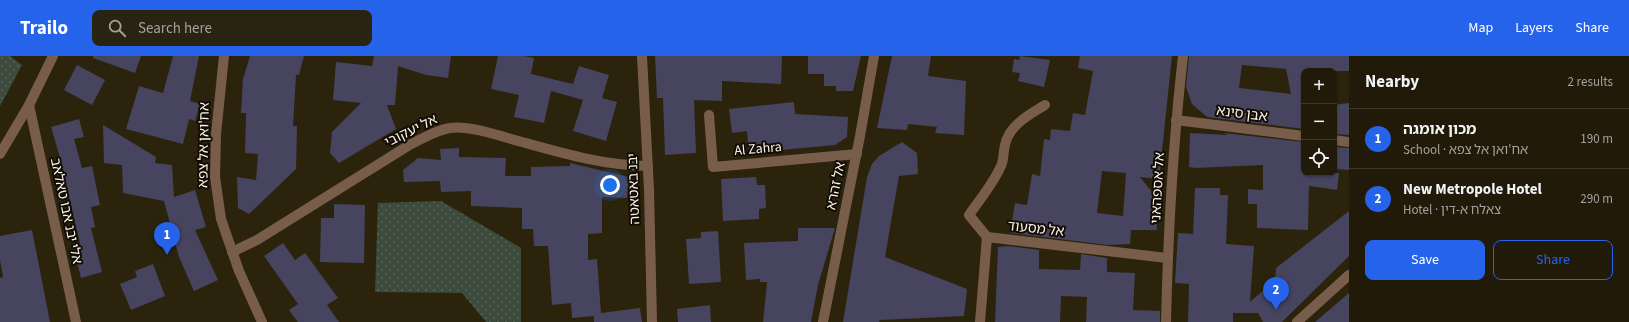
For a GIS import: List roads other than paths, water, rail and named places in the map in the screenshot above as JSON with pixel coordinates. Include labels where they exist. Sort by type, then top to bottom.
[{"type":"street","points":[[0,154],[29,105],[53,56]]},
{"type":"street","name":"אח'ואן אל צפא","points":[[224,56],[218,112],[215,177],[221,219],[232,252],[262,322]]},
{"type":"street","name":"יבנ באטאטה","points":[[642,56],[648,166],[652,322]]},
{"type":"street","name":"אל זהרא","points":[[823,322],[857,154],[874,56]]},
{"type":"street","name":"אל אספהאני","points":[[1166,322],[1167,258],[1176,120],[1183,56]]},
{"type":"street","name":"אלי יבנ אבו טאלאב","points":[[29,105],[76,322]]},
{"type":"street","points":[[987,237],[969,215],[995,179],[1002,164],[1005,144],[1010,131],[1024,118],[1045,105]]},
{"type":"street","name":"Al Zahra","points":[[709,115],[713,167],[857,154]]},
{"type":"street","name":"אבן סינא","points":[[1176,120],[1301,136]]},
{"type":"street","name":"אל יעקובי","points":[[232,252],[257,240],[411,144],[434,132],[451,128],[463,128],[497,136],[586,160],[619,165],[648,166]]},
{"type":"street","points":[[1337,140],[1349,142]]},
{"type":"street","name":"אל מסעוד","points":[[980,322],[987,237],[1167,258]]},
{"type":"street","points":[[1297,322],[1349,274]]},
{"type":"place","name":"מכון אומגה","points":[[167,255]]},
{"type":"place","name":"New Metropole Hotel","points":[[1276,310]]}]
